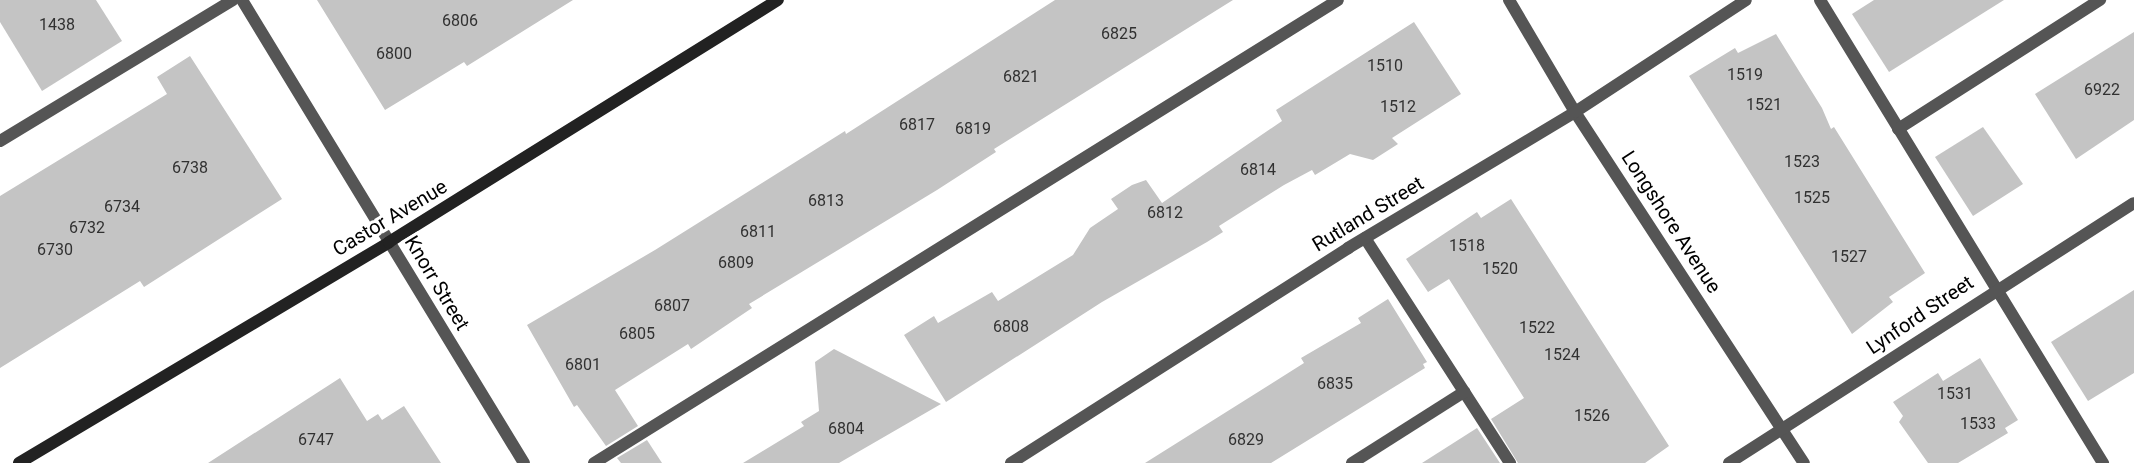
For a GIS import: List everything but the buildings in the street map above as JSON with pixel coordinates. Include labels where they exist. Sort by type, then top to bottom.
[{"type":"main road","name":"Castor Avenue","points":[[19,463],[389,242],[778,0]]},
{"type":"street","points":[[0,141],[233,0]]},
{"type":"street","name":"Knorr Street","points":[[242,0],[524,463]]},
{"type":"street","points":[[594,463],[1338,0]]},
{"type":"street","name":"Longshore Avenue","points":[[1509,0],[1575,112],[1784,429],[1804,463]]},
{"type":"street","name":"Rutland Street","points":[[1011,463],[1365,238],[1575,112],[1746,0]]},
{"type":"street","points":[[1820,0],[2103,463]]},
{"type":"street","points":[[1898,129],[2100,0]]},
{"type":"street","name":"Lynford Street","points":[[1729,463],[1996,288],[2134,203]]},
{"type":"street","points":[[1365,238],[1510,463]]},
{"type":"street","points":[[1352,463],[1464,392]]}]
